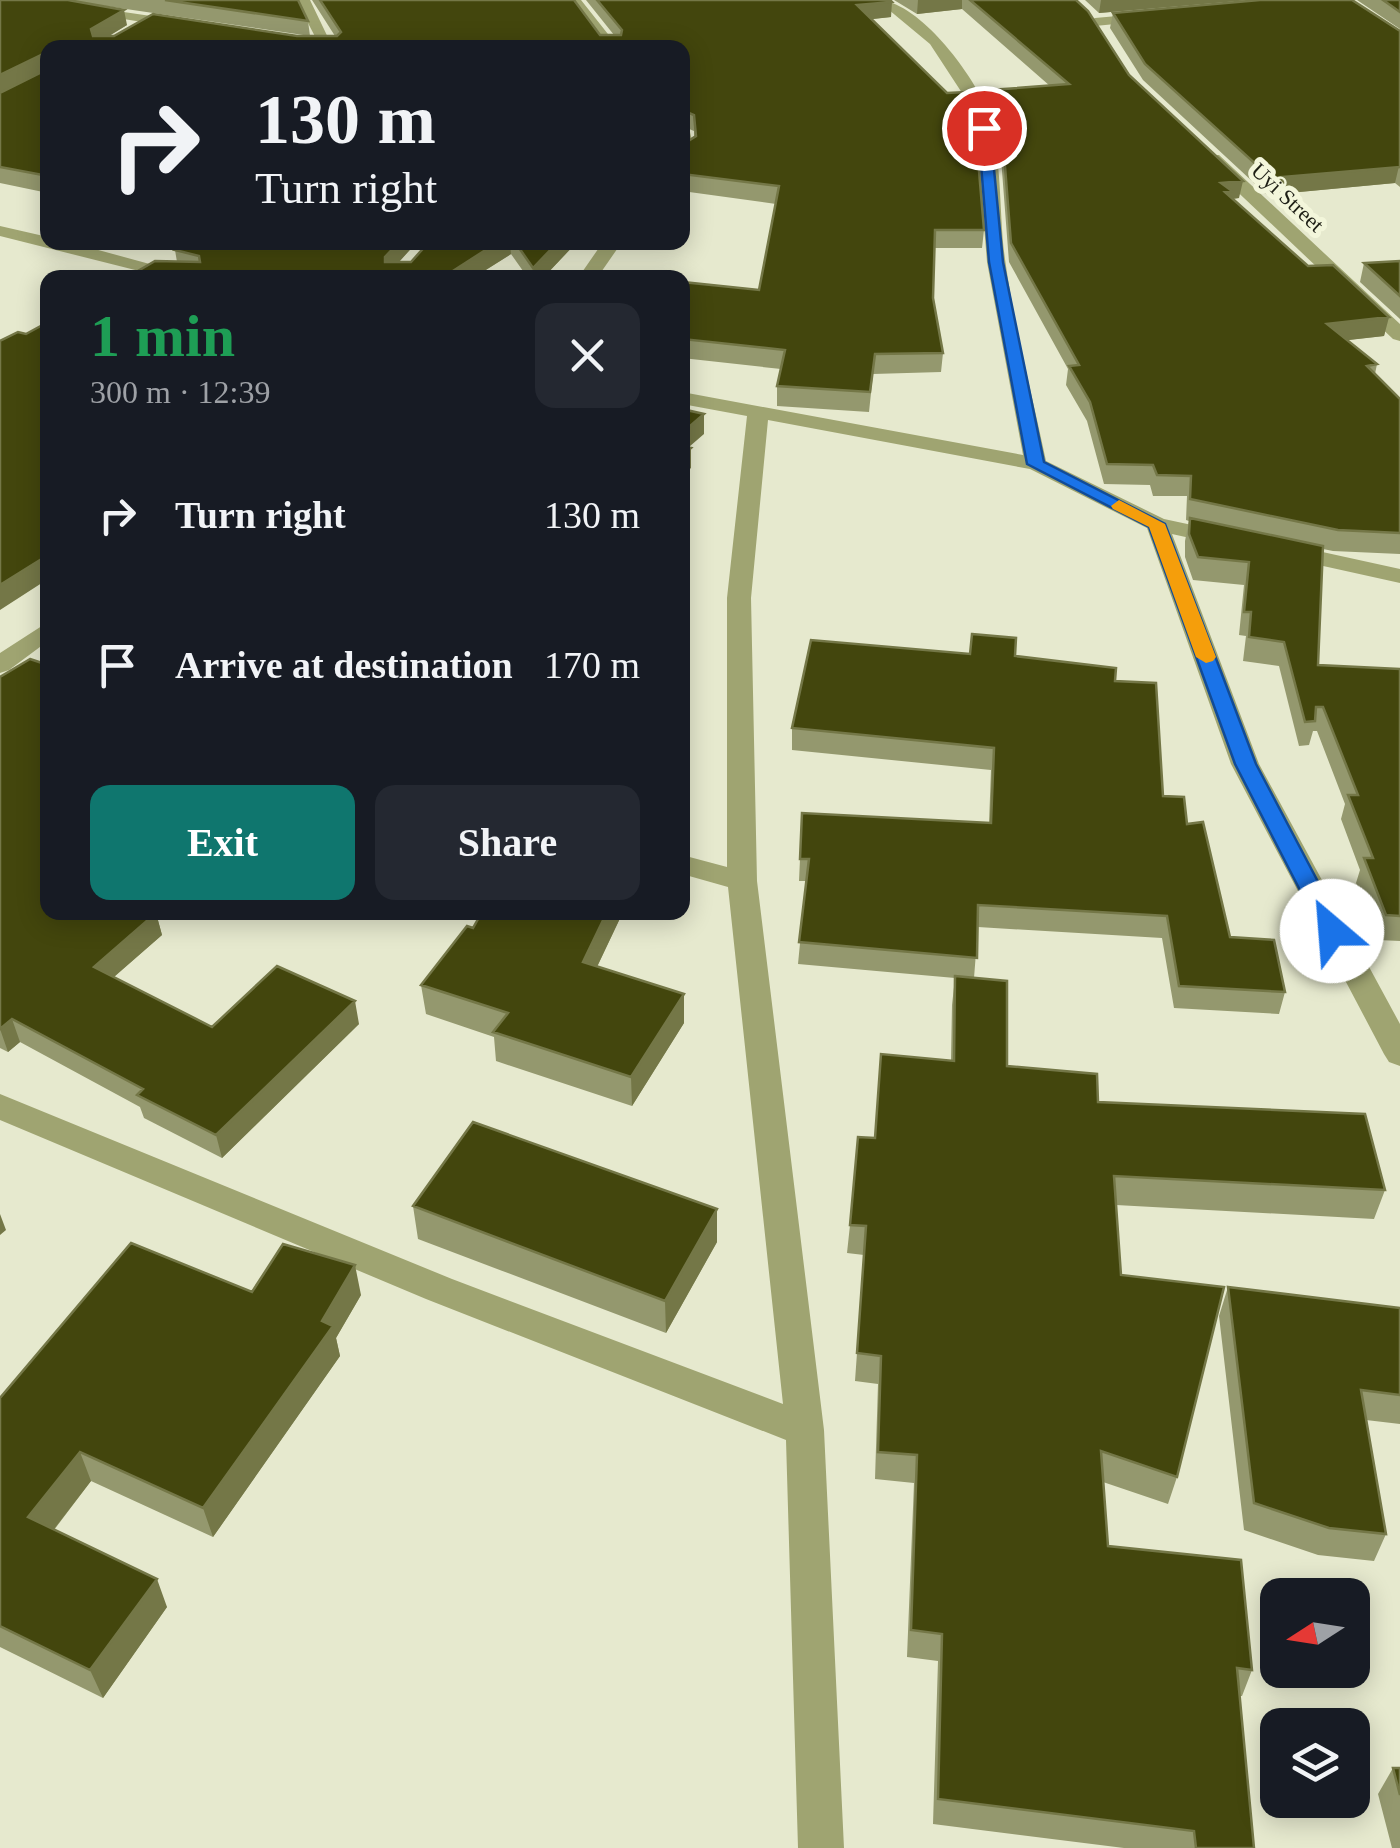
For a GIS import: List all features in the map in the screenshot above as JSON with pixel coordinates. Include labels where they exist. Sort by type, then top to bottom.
[{"type":"street","points":[[14,0],[192,26]]},
{"type":"street","points":[[303,0],[326,40]]},
{"type":"street","points":[[574,0],[606,40]]},
{"type":"street","points":[[884,0],[936,42],[974,99],[984,128],[996,262],[1036,464]]},
{"type":"street","points":[[1094,24],[1170,16]]},
{"type":"street","points":[[120,38],[154,20]]},
{"type":"street","name":"Uyi Street","points":[[1202,148],[1400,335]]},
{"type":"street","points":[[0,231],[40,238]]},
{"type":"street","points":[[99,250],[139,270]]},
{"type":"street","points":[[690,400],[1036,464],[1156,524],[1400,576]]},
{"type":"street","points":[[758,415],[739,598],[742,881],[804,1430],[821,1848]]},
{"type":"street","points":[[1156,524],[1246,764],[1400,1054]]},
{"type":"street","points":[[3,663],[40,634]]},
{"type":"street","points":[[3,663],[34,668]]},
{"type":"street","points":[[690,866],[742,881]]},
{"type":"street","points":[[0,1106],[439,1290],[804,1430]]},
{"type":"building","points":[[0,0],[68,0],[124,10],[91,29],[93,36],[114,36],[153,14],[297,36],[337,36],[341,32],[320,0],[574,0],[600,35],[621,35],[622,30],[597,0],[890,0],[857,5],[947,93],[967,92],[974,112],[984,230],[935,230],[933,298],[943,353],[875,354],[870,392],[777,386],[785,350],[690,340],[690,283],[759,290],[779,186],[690,175],[690,140],[696,136],[694,115],[690,113],[690,40],[40,40],[40,55],[0,75]]},
{"type":"building","points":[[165,0],[298,0],[308,21]]},
{"type":"building","points":[[970,0],[1076,0],[1088,11],[1129,75],[1243,181],[1221,183],[1232,191],[1225,192],[1308,266],[1333,265],[1389,317],[1327,324],[1377,364],[1367,366],[1400,399],[1400,533],[1338,530],[1190,499],[1191,476],[1157,475],[1153,465],[1107,464],[1090,402],[1069,366],[1079,365],[1011,243],[1003,141],[991,90],[1069,84]]},
{"type":"building","points":[[1260,0],[1352,0],[1400,31],[1400,167],[1271,178],[1145,64],[1113,13]]},
{"type":"building","points":[[1383,0],[1400,0],[1400,12]]},
{"type":"building","points":[[40,73],[40,174],[0,167],[0,93]]},
{"type":"building","points":[[175,250],[392,250],[385,262],[411,262],[422,250],[486,250],[454,270],[140,270],[155,261],[200,262],[199,256]]},
{"type":"building","points":[[521,250],[550,250],[533,268]]},
{"type":"building","points":[[1400,261],[1400,296],[1364,263]]},
{"type":"building","points":[[40,326],[40,560],[0,585],[0,341],[18,332],[26,334]]},
{"type":"building","points":[[690,411],[704,414],[690,426]]},
{"type":"building","points":[[1190,518],[1323,546],[1318,665],[1400,669],[1400,916],[1386,915],[1364,858],[1373,858],[1348,795],[1358,795],[1323,707],[1316,707],[1315,721],[1305,722],[1284,642],[1249,637],[1251,612],[1244,612],[1249,562],[1198,557],[1189,534]]},
{"type":"building","points":[[972,634],[1016,638],[1015,656],[1116,668],[1115,681],[1156,683],[1163,796],[1184,797],[1187,824],[1203,822],[1230,937],[1274,940],[1285,992],[1179,986],[1167,916],[978,905],[977,958],[799,942],[809,859],[800,859],[802,813],[991,823],[994,748],[792,728],[811,640],[970,654]]},
{"type":"building","points":[[30,659],[40,662],[40,920],[148,920],[94,967],[212,1027],[277,966],[355,1001],[216,1135],[137,1095],[143,1089],[12,1019],[0,1029],[0,677]]},
{"type":"building","points":[[478,920],[603,920],[583,962],[684,994],[631,1077],[493,1032],[508,1013],[421,985],[467,926],[473,928]]},
{"type":"building","points":[[955,976],[1007,981],[1007,1066],[1097,1074],[1098,1102],[1365,1114],[1385,1190],[1114,1176],[1121,1275],[1224,1287],[1177,1477],[1101,1451],[1108,1546],[1241,1560],[1252,1670],[1237,1668],[1254,1848],[1196,1848],[1194,1831],[938,1799],[942,1634],[911,1630],[917,1455],[878,1452],[881,1356],[857,1353],[866,1226],[850,1225],[858,1137],[875,1138],[881,1054],[954,1061]]},
{"type":"building","points":[[473,1122],[717,1209],[665,1301],[413,1206]]},
{"type":"building","points":[[131,1243],[252,1292],[283,1244],[355,1265],[322,1321],[333,1326],[203,1508],[80,1452],[28,1517],[157,1579],[90,1670],[0,1626],[0,1398]]},
{"type":"building","points":[[1228,1287],[1400,1308],[1400,1395],[1361,1390],[1386,1534],[1329,1528],[1254,1503]]},
{"type":"building","points":[[1393,1768],[1400,1768],[1400,1795]]},
{"type":"slow traffic","points":[[1119,506],[1156,524],[1206,657]]},
{"type":"route","points":[[984,128],[996,262],[1036,464],[1156,524],[1246,764],[1332,931]]}]
